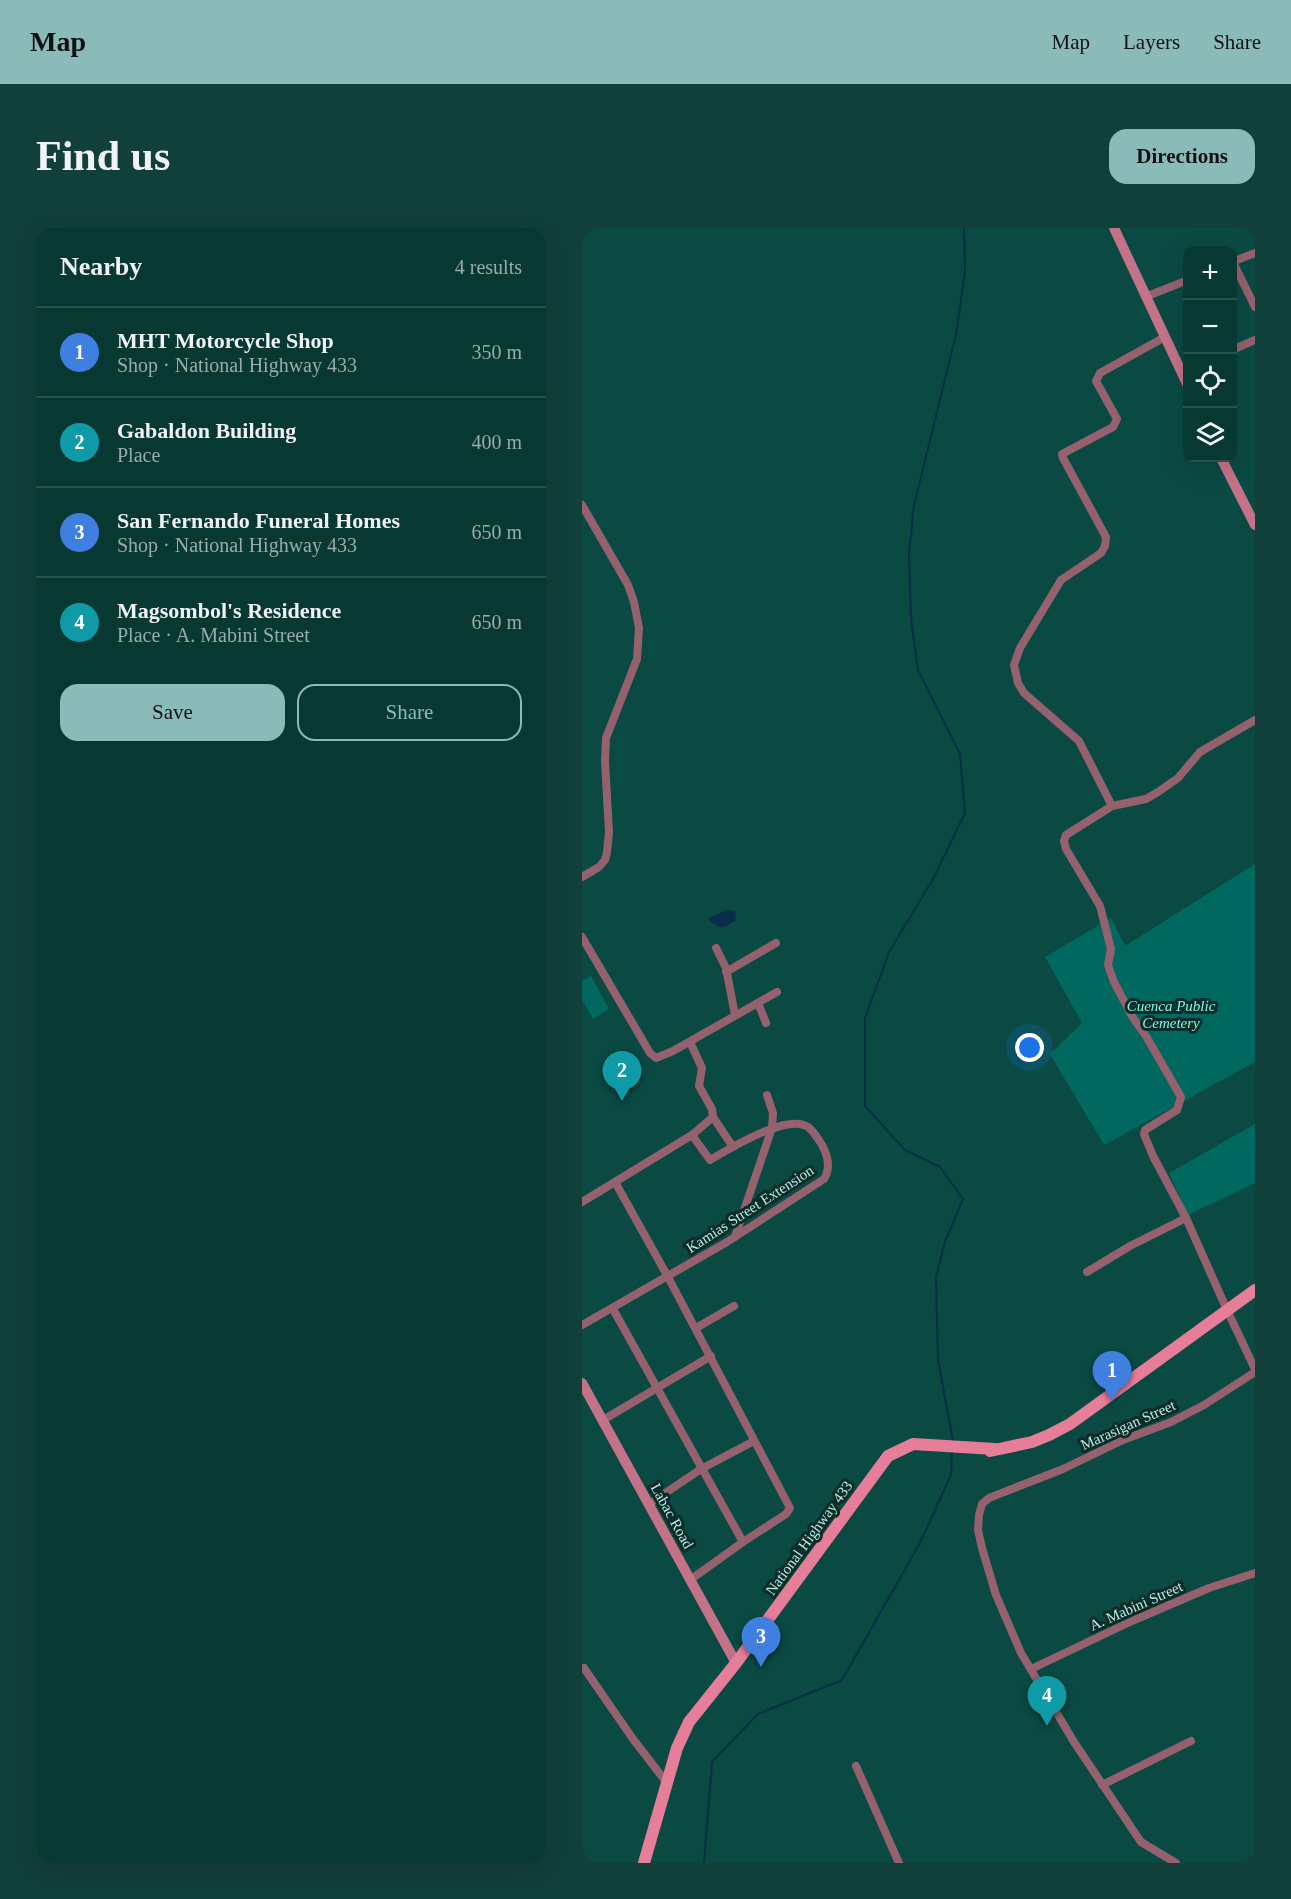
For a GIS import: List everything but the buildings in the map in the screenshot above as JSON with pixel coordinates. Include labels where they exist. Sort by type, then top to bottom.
[{"type":"main road","name":"National Highway 433","points":[[644,1863],[677,1748],[689,1722],[736,1663],[868,1483],[898,1457],[924,1449],[983,1451],[995,1449],[1032,1442],[1070,1424],[1255,1290]]},
{"type":"street","points":[[1113,228],[1145,297],[1183,368]]},
{"type":"street","points":[[1237,260],[1255,253]]},
{"type":"street","points":[[1237,270],[1255,307]]},
{"type":"street","points":[[1145,297],[1183,282]]},
{"type":"street","points":[[1112,806],[1079,741],[1024,693],[1018,683],[1014,665],[1020,648],[1056,586],[1061,580],[1101,553],[1105,546],[1106,537],[1062,454],[1113,427],[1116,423],[1117,419],[1096,381],[1097,377],[1165,337]]},
{"type":"street","points":[[1237,348],[1255,340]]},
{"type":"street","points":[[1223,462],[1255,525]]},
{"type":"street","points":[[582,505],[628,585],[639,628],[637,659],[606,738],[605,761],[609,822],[607,852],[605,860],[599,867],[582,877]]},
{"type":"street","points":[[1255,720],[1200,752],[1178,778],[1158,792],[1146,799],[1112,806],[1066,835],[1064,841],[1066,849],[1100,906],[1111,949],[1108,965],[1114,982],[1180,1097],[1177,1110],[1145,1130],[1144,1134],[1186,1218],[1255,1370]]},
{"type":"street","points":[[582,937],[653,1057],[662,1057],[777,992]]},
{"type":"street","points":[[726,972],[776,943]]},
{"type":"street","points":[[716,948],[726,972],[735,1015]]},
{"type":"street","points":[[758,1003],[766,1023]]},
{"type":"street","points":[[690,1042],[702,1068],[699,1086],[712,1109],[713,1117],[733,1147]]},
{"type":"street","points":[[735,1237],[772,1128],[773,1113],[767,1095]]},
{"type":"street","points":[[582,1202],[692,1135],[713,1117]]},
{"type":"street","name":"Kamias Street Extension","points":[[582,1325],[735,1237],[824,1179],[828,1172],[829,1163],[822,1145],[808,1127],[798,1124],[772,1128],[710,1160],[692,1135]]},
{"type":"street","points":[[615,1182],[696,1328],[790,1508],[786,1514],[742,1542],[690,1580]]},
{"type":"street","points":[[1087,1272],[1130,1246],[1186,1218]]},
{"type":"street","points":[[696,1328],[734,1306]]},
{"type":"street","points":[[613,1308],[742,1542]]},
{"type":"street","points":[[603,1420],[711,1356]]},
{"type":"street","name":"Marasigan Street","points":[[1031,1669],[1021,1653],[996,1595],[978,1530],[982,1504],[1006,1491],[1063,1469],[1123,1440],[1171,1422],[1204,1405],[1255,1370]]},
{"type":"street","name":"Labac Road","points":[[582,1383],[736,1663]]},
{"type":"street","points":[[649,1504],[701,1470],[754,1441]]},
{"type":"street","name":"A. Mabini Street","points":[[1031,1669],[1132,1621],[1209,1588],[1255,1573]]},
{"type":"street","points":[[584,1668],[667,1783]]},
{"type":"street","points":[[1031,1669],[1102,1785],[1141,1842],[1176,1863]]},
{"type":"street","points":[[1102,1785],[1191,1741]]},
{"type":"street","points":[[856,1766],[899,1863]]},
{"type":"green space","name":"Cuenca Public Cemetery","points":[[1255,864],[1255,1062],[1104,1145],[1050,1054],[1082,1023],[1045,957],[1111,918],[1125,946]]},
{"type":"green space","points":[[591,976],[609,1009],[593,1019],[582,1000],[582,981]]},
{"type":"green space","points":[[1255,1124],[1255,1183],[1188,1215],[1169,1173]]},
{"type":"water","points":[[727,910],[735,911],[736,920],[723,927],[709,921],[709,918]]},
{"type":"waterway","points":[[953,1441],[938,1360],[936,1277],[945,1242],[963,1199],[940,1167],[905,1150],[865,1106],[865,1018],[889,952],[933,879],[965,813],[960,754],[918,670],[911,619],[909,553],[914,505],[956,335],[965,271],[964,228]]},
{"type":"waterway","points":[[704,1863],[712,1762],[758,1714],[842,1680],[920,1543],[951,1475],[952,1450]]},
{"type":"place","name":"Gabaldon Building","points":[[622,1101]]},
{"type":"place","name":"MHT Motorcycle Shop","points":[[1112,1401]]},
{"type":"place","name":"San Fernando Funeral Homes","points":[[761,1667]]},
{"type":"place","name":"Magsombol's Residence","points":[[1047,1726]]}]
